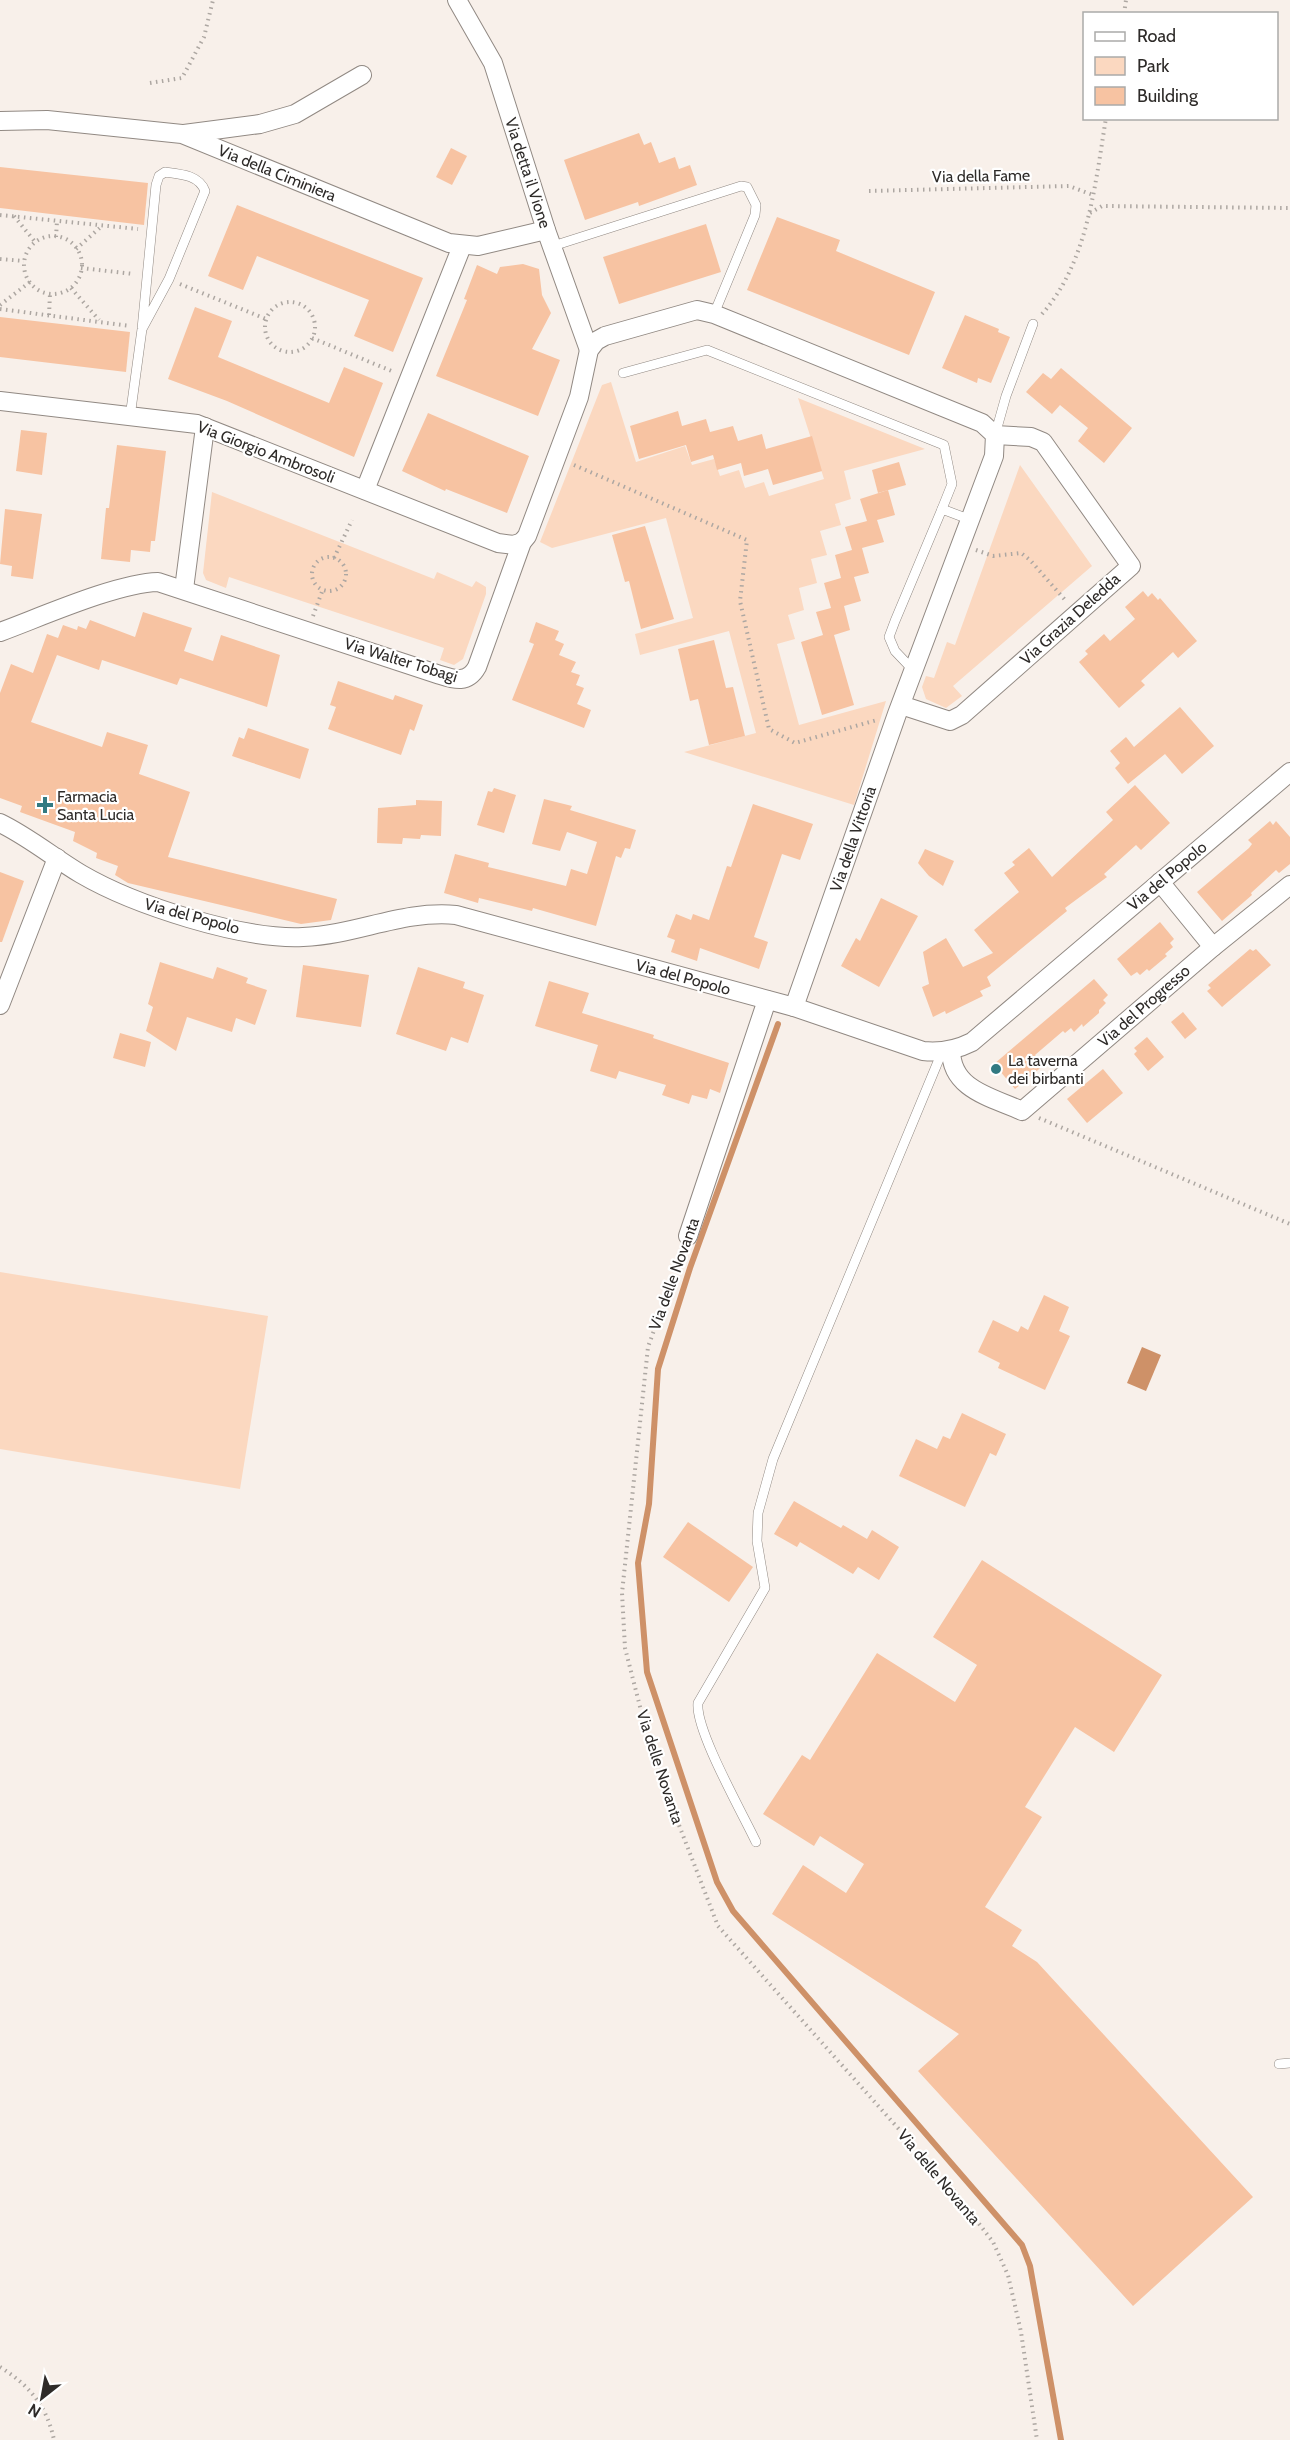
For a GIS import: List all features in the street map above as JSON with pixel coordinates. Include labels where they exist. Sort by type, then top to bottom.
[{"type":"street","name":"Via detta il Vione","points":[[457,0],[493,63],[549,238],[589,350]]},
{"type":"street","points":[[182,134],[260,124],[295,114],[363,75]]},
{"type":"street","name":"Via della Ciminiera","points":[[0,121],[47,120],[182,134],[420,233],[462,246],[549,238]]},
{"type":"street","points":[[364,490],[462,246]]},
{"type":"street","name":"Via Grazia Deledda","points":[[589,350],[596,341],[697,310],[714,314],[988,429],[1031,437],[1043,442],[1131,566],[972,707],[950,721],[899,709]]},
{"type":"street","name":"Via Walter Tobagi","points":[[0,632],[94,598],[147,582],[169,584],[437,674],[461,680],[467,678],[477,667],[522,542],[527,536],[579,397],[589,350]]},
{"type":"street","name":"Via Giorgio Ambrosoli","points":[[0,401],[183,421],[206,427],[498,543],[522,542]]},
{"type":"street","points":[[184,589],[206,427]]},
{"type":"street","name":"Via della Vittoria","points":[[794,1007],[899,709],[994,456],[988,429]]},
{"type":"street","name":"Via del Popolo","points":[[0,823],[82,874],[137,900],[236,929],[303,937],[424,914],[456,915],[794,1007],[923,1051],[946,1051],[972,1042],[1290,772]]},
{"type":"street","points":[[0,1005],[57,858]]},
{"type":"street","points":[[1160,882],[1213,947]]},
{"type":"street","name":"Via del Progresso","points":[[1022,1111],[1213,947],[1290,885]]},
{"type":"street","name":"Via delle Novanta","points":[[688,1236],[767,1000]]},
{"type":"street","points":[[946,1051],[962,1081],[970,1088],[1022,1111]]},
{"type":"lane","points":[[130,417],[159,176],[165,171],[183,174],[196,179],[203,185],[205,191],[169,279],[142,329]]},
{"type":"lane","points":[[549,238],[741,186],[747,187],[756,205],[755,215],[714,314]]},
{"type":"lane","points":[[988,429],[1006,396],[1033,324]]},
{"type":"lane","points":[[623,373],[707,351],[944,445],[952,484],[889,637],[895,651],[914,672]]},
{"type":"lane","points":[[942,509],[971,520]]},
{"type":"lane","points":[[756,1842],[706,1738],[697,1711],[698,1703],[765,1588],[756,1540],[758,1513],[773,1459],[946,1051]]},
{"type":"lane","points":[[1279,2064],[1290,2063]]},
{"type":"path","points":[[150,83],[182,78],[204,37],[213,0]]},
{"type":"path","points":[[1033,324],[1053,302],[1068,277],[1090,213],[1106,120]]},
{"type":"path","name":"Via della Fame","points":[[869,191],[1070,186],[1093,195]]},
{"type":"path","points":[[1090,213],[1102,206],[1290,208]]},
{"type":"path","points":[[0,215],[151,231]]},
{"type":"path","points":[[14,216],[36,243]]},
{"type":"path","points":[[56,237],[57,221]]},
{"type":"path","points":[[76,249],[102,226]]},
{"type":"path","points":[[56,237],[67,241],[76,249],[81,268],[71,288],[50,294],[34,288],[24,271],[24,261],[27,252],[36,243],[56,237]]},
{"type":"path","points":[[0,259],[24,261]]},
{"type":"path","points":[[81,268],[147,276]]},
{"type":"path","points":[[169,279],[266,319]]},
{"type":"path","points":[[0,307],[30,282]]},
{"type":"path","points":[[71,288],[100,320]]},
{"type":"path","points":[[49,315],[50,294]]},
{"type":"path","points":[[295,302],[303,305],[314,318],[312,338],[297,351],[280,350],[267,339],[266,319],[279,303],[295,302]]},
{"type":"path","points":[[0,307],[100,320],[142,329]]},
{"type":"path","points":[[312,338],[408,378]]},
{"type":"path","points":[[556,457],[747,540],[740,601],[769,729],[795,742],[899,709]]},
{"type":"path","points":[[334,558],[352,520]]},
{"type":"path","points":[[962,545],[993,556],[1021,553],[1077,612]]},
{"type":"path","points":[[322,558],[334,558],[345,569],[345,580],[338,588],[323,589],[315,582],[314,566],[322,558]]},
{"type":"path","points":[[308,631],[323,589]]},
{"type":"path","points":[[1022,1111],[1290,1224]]},
{"type":"path","name":"Via delle Novanta","points":[[688,1236],[648,1347],[622,1593],[626,1648],[647,1734],[718,1926],[954,2191],[993,2242],[1008,2275],[1021,2332],[1037,2440]]},
{"type":"path","points":[[0,2367],[34,2393],[48,2414],[54,2440]]},
{"type":"green space","points":[[611,382],[636,462],[685,446],[692,465],[714,459],[720,476],[739,470],[745,488],[764,482],[769,496],[824,479],[798,398],[925,449],[844,471],[851,499],[835,504],[841,525],[820,531],[827,555],[811,559],[817,583],[799,588],[804,610],[788,615],[795,639],[777,644],[799,725],[886,701],[854,805],[684,752],[756,733],[729,631],[640,655],[635,634],[693,618],[666,518],[552,548],[540,542],[602,385]]},
{"type":"green space","points":[[1020,465],[1092,566],[953,686],[962,696],[946,708],[926,699],[922,687],[926,676],[934,678],[947,642],[955,645]]},
{"type":"green space","points":[[212,492],[434,579],[437,572],[472,587],[476,581],[486,587],[486,594],[463,659],[454,665],[440,660],[444,648],[229,577],[226,588],[206,580],[203,573]]},
{"type":"green space","points":[[0,1272],[268,1316],[240,1489],[0,1449]]},
{"type":"shaded area","points":[[1142,1347],[1161,1355],[1146,1391],[1127,1383]]},
{"type":"building","points":[[639,133],[644,145],[651,142],[659,163],[675,157],[679,169],[690,165],[697,185],[639,206],[638,202],[585,220],[564,160]]},
{"type":"building","points":[[451,148],[467,156],[452,185],[436,177]]},
{"type":"building","points":[[0,167],[148,183],[144,225],[0,208]]},
{"type":"building","points":[[237,205],[423,278],[393,352],[354,336],[369,300],[257,256],[243,290],[208,276]]},
{"type":"building","points":[[777,217],[840,240],[836,251],[935,292],[909,355],[747,290]]},
{"type":"building","points":[[706,224],[721,272],[619,304],[603,257]]},
{"type":"building","points":[[523,264],[539,269],[542,295],[551,313],[532,349],[560,360],[538,416],[436,376],[467,300],[464,299],[477,265],[497,274],[500,267]]},
{"type":"building","points":[[195,307],[232,321],[218,357],[329,403],[344,367],[383,383],[354,457],[227,401],[168,379]]},
{"type":"building","points":[[965,315],[999,329],[998,332],[1010,337],[991,383],[978,378],[977,383],[942,368]]},
{"type":"building","points":[[0,317],[130,332],[126,372],[0,357]]},
{"type":"building","points":[[1061,368],[1132,428],[1104,463],[1078,441],[1088,428],[1060,405],[1052,414],[1026,392],[1043,373],[1051,379]]},
{"type":"building","points":[[678,411],[682,426],[706,419],[710,432],[733,426],[738,441],[762,434],[766,449],[812,436],[822,471],[773,485],[768,469],[744,476],[741,463],[717,470],[713,455],[691,462],[686,445],[639,459],[630,426]]},
{"type":"building","points":[[428,413],[529,456],[507,513],[446,489],[445,491],[402,471]]},
{"type":"building","points":[[21,430],[47,433],[42,475],[16,471]]},
{"type":"building","points":[[117,445],[166,451],[155,541],[151,541],[150,552],[131,550],[130,562],[101,559],[106,508],[109,508]]},
{"type":"building","points":[[899,462],[906,485],[878,493],[872,470]]},
{"type":"building","points":[[888,490],[895,515],[877,520],[884,542],[862,548],[869,573],[854,577],[861,601],[844,606],[850,630],[834,635],[854,705],[822,715],[801,642],[823,635],[816,612],[831,608],[824,583],[841,578],[835,555],[852,550],[845,527],[867,521],[860,499]]},
{"type":"building","points":[[5,509],[42,514],[33,579],[11,576],[12,566],[0,564]]},
{"type":"building","points":[[645,526],[674,619],[641,629],[629,581],[625,582],[612,535]]},
{"type":"building","points":[[1143,591],[1148,597],[1152,593],[1158,600],[1160,598],[1197,641],[1178,658],[1173,652],[1141,681],[1145,685],[1119,708],[1079,662],[1088,654],[1085,651],[1104,634],[1110,641],[1135,619],[1125,607]]},
{"type":"building","points":[[143,612],[192,628],[184,651],[213,661],[221,635],[280,655],[267,707],[180,678],[177,685],[102,660],[99,670],[57,655],[31,722],[102,747],[107,732],[148,745],[139,774],[190,792],[168,857],[337,899],[331,920],[301,924],[128,883],[115,875],[118,866],[96,858],[97,853],[73,841],[75,832],[20,812],[22,806],[0,798],[0,693],[11,664],[33,673],[47,634],[58,638],[63,625],[77,630],[78,626],[86,629],[90,620],[135,637]]},
{"type":"building","points":[[536,622],[559,631],[555,640],[564,644],[559,655],[576,662],[571,672],[580,675],[576,685],[584,688],[577,704],[591,710],[584,728],[512,700],[534,644],[529,642]]},
{"type":"building","points":[[714,640],[726,688],[733,687],[745,736],[709,745],[698,699],[690,701],[678,649]]},
{"type":"building","points":[[338,681],[393,700],[395,695],[423,705],[414,731],[410,729],[401,755],[328,729],[336,707],[330,705]]},
{"type":"building","points":[[1180,707],[1214,746],[1182,774],[1165,754],[1128,784],[1115,768],[1120,763],[1110,751],[1126,737],[1134,747]]},
{"type":"building","points":[[248,728],[309,749],[300,779],[232,756],[239,737],[244,739]]},
{"type":"building","points":[[1135,785],[1170,823],[1141,850],[1136,845],[1104,874],[1107,877],[1065,908],[1067,911],[987,977],[991,986],[980,991],[983,996],[946,1014],[945,1011],[933,1017],[922,987],[929,984],[923,952],[946,938],[963,967],[993,953],[974,930],[1019,892],[1004,873],[1015,865],[1012,862],[1029,848],[1052,877],[1113,820],[1106,812]]},
{"type":"building","points":[[494,788],[516,795],[504,833],[477,825],[488,791],[492,792]]},
{"type":"building","points":[[544,799],[572,806],[570,810],[636,830],[630,849],[625,848],[621,858],[616,856],[596,926],[533,908],[532,911],[479,898],[478,903],[444,893],[455,854],[489,863],[488,867],[566,886],[571,869],[587,874],[597,842],[567,832],[560,851],[532,844]]},
{"type":"building","points":[[416,800],[442,801],[441,836],[421,835],[420,839],[403,838],[402,844],[377,843],[378,808],[416,805]]},
{"type":"building","points":[[753,804],[813,824],[800,860],[782,854],[754,937],[768,942],[759,969],[700,948],[697,961],[671,952],[675,940],[667,937],[676,914],[691,920],[693,914],[709,920],[727,866],[731,867]]},
{"type":"building","points":[[1270,821],[1273,825],[1276,821],[1290,837],[1290,864],[1279,873],[1276,870],[1222,921],[1197,892],[1249,848],[1252,844],[1248,840]]},
{"type":"building","points":[[925,849],[954,861],[943,886],[929,876],[918,863]]},
{"type":"building","points":[[0,872],[24,881],[2,942],[0,942]]},
{"type":"building","points":[[881,898],[918,916],[879,987],[841,966],[856,938],[860,941]]},
{"type":"building","points":[[1160,922],[1174,939],[1170,943],[1173,947],[1165,954],[1167,956],[1149,971],[1147,969],[1140,975],[1137,972],[1131,976],[1117,959]]},
{"type":"building","points":[[1250,949],[1253,951],[1256,949],[1271,965],[1222,1007],[1207,991],[1211,988],[1208,985]]},
{"type":"building","points":[[160,962],[213,979],[217,967],[248,978],[246,983],[267,990],[255,1025],[236,1018],[232,1032],[187,1017],[176,1051],[146,1031],[153,1007],[148,1004]]},
{"type":"building","points":[[303,965],[369,975],[361,1027],[296,1017]]},
{"type":"building","points":[[418,967],[465,982],[463,988],[484,995],[468,1043],[451,1037],[446,1051],[396,1034]]},
{"type":"building","points":[[1094,979],[1108,995],[1103,1000],[1106,1003],[1099,1013],[1074,1032],[1071,1028],[1065,1033],[1063,1031],[1035,1055],[1044,1065],[1015,1089],[994,1064]]},
{"type":"building","points":[[549,981],[589,993],[582,1013],[654,1035],[653,1038],[729,1063],[720,1093],[710,1089],[707,1099],[692,1095],[689,1104],[662,1095],[666,1085],[619,1071],[616,1079],[590,1071],[598,1045],[535,1026]]},
{"type":"building","points":[[1183,1012],[1197,1029],[1185,1039],[1171,1022]]},
{"type":"building","points":[[120,1033],[151,1042],[145,1067],[113,1058]]},
{"type":"building","points":[[1147,1037],[1164,1057],[1148,1071],[1134,1054],[1137,1051],[1134,1048]]},
{"type":"building","points":[[1103,1069],[1123,1093],[1087,1123],[1067,1099]]},
{"type":"building","points":[[1044,1295],[1069,1307],[1059,1331],[1070,1336],[1045,1390],[998,1368],[1000,1363],[978,1352],[993,1320],[1018,1332],[1021,1326],[1028,1330]]},
{"type":"building","points":[[962,1413],[1006,1434],[996,1456],[990,1453],[965,1507],[899,1476],[916,1439],[937,1449],[943,1436],[950,1439]]},
{"type":"building","points":[[794,1501],[841,1528],[843,1525],[867,1539],[872,1530],[899,1547],[879,1580],[858,1567],[853,1574],[800,1542],[797,1547],[774,1534]]},
{"type":"building","points":[[688,1522],[753,1567],[729,1602],[663,1557]]},
{"type":"building","points":[[982,1560],[1162,1675],[1114,1752],[1075,1727],[1025,1807],[1042,1817],[985,1907],[1022,1930],[1012,1946],[1037,1962],[1253,2197],[1133,2306],[918,2071],[959,2034],[772,1914],[803,1865],[846,1893],[864,1864],[820,1836],[814,1846],[763,1814],[802,1755],[810,1760],[877,1653],[955,1702],[977,1665],[933,1637]]},
{"type":"waterway","points":[[778,1024],[690,1268],[658,1369],[649,1504],[638,1563],[647,1672],[717,1882],[733,1911],[1022,2245],[1030,2266],[1061,2440]]},
{"type":"place","name":"Farmacia Santa Lucia","points":[[45,805]]},
{"type":"place","name":"La taverna dei birbanti","points":[[996,1069]]}]
